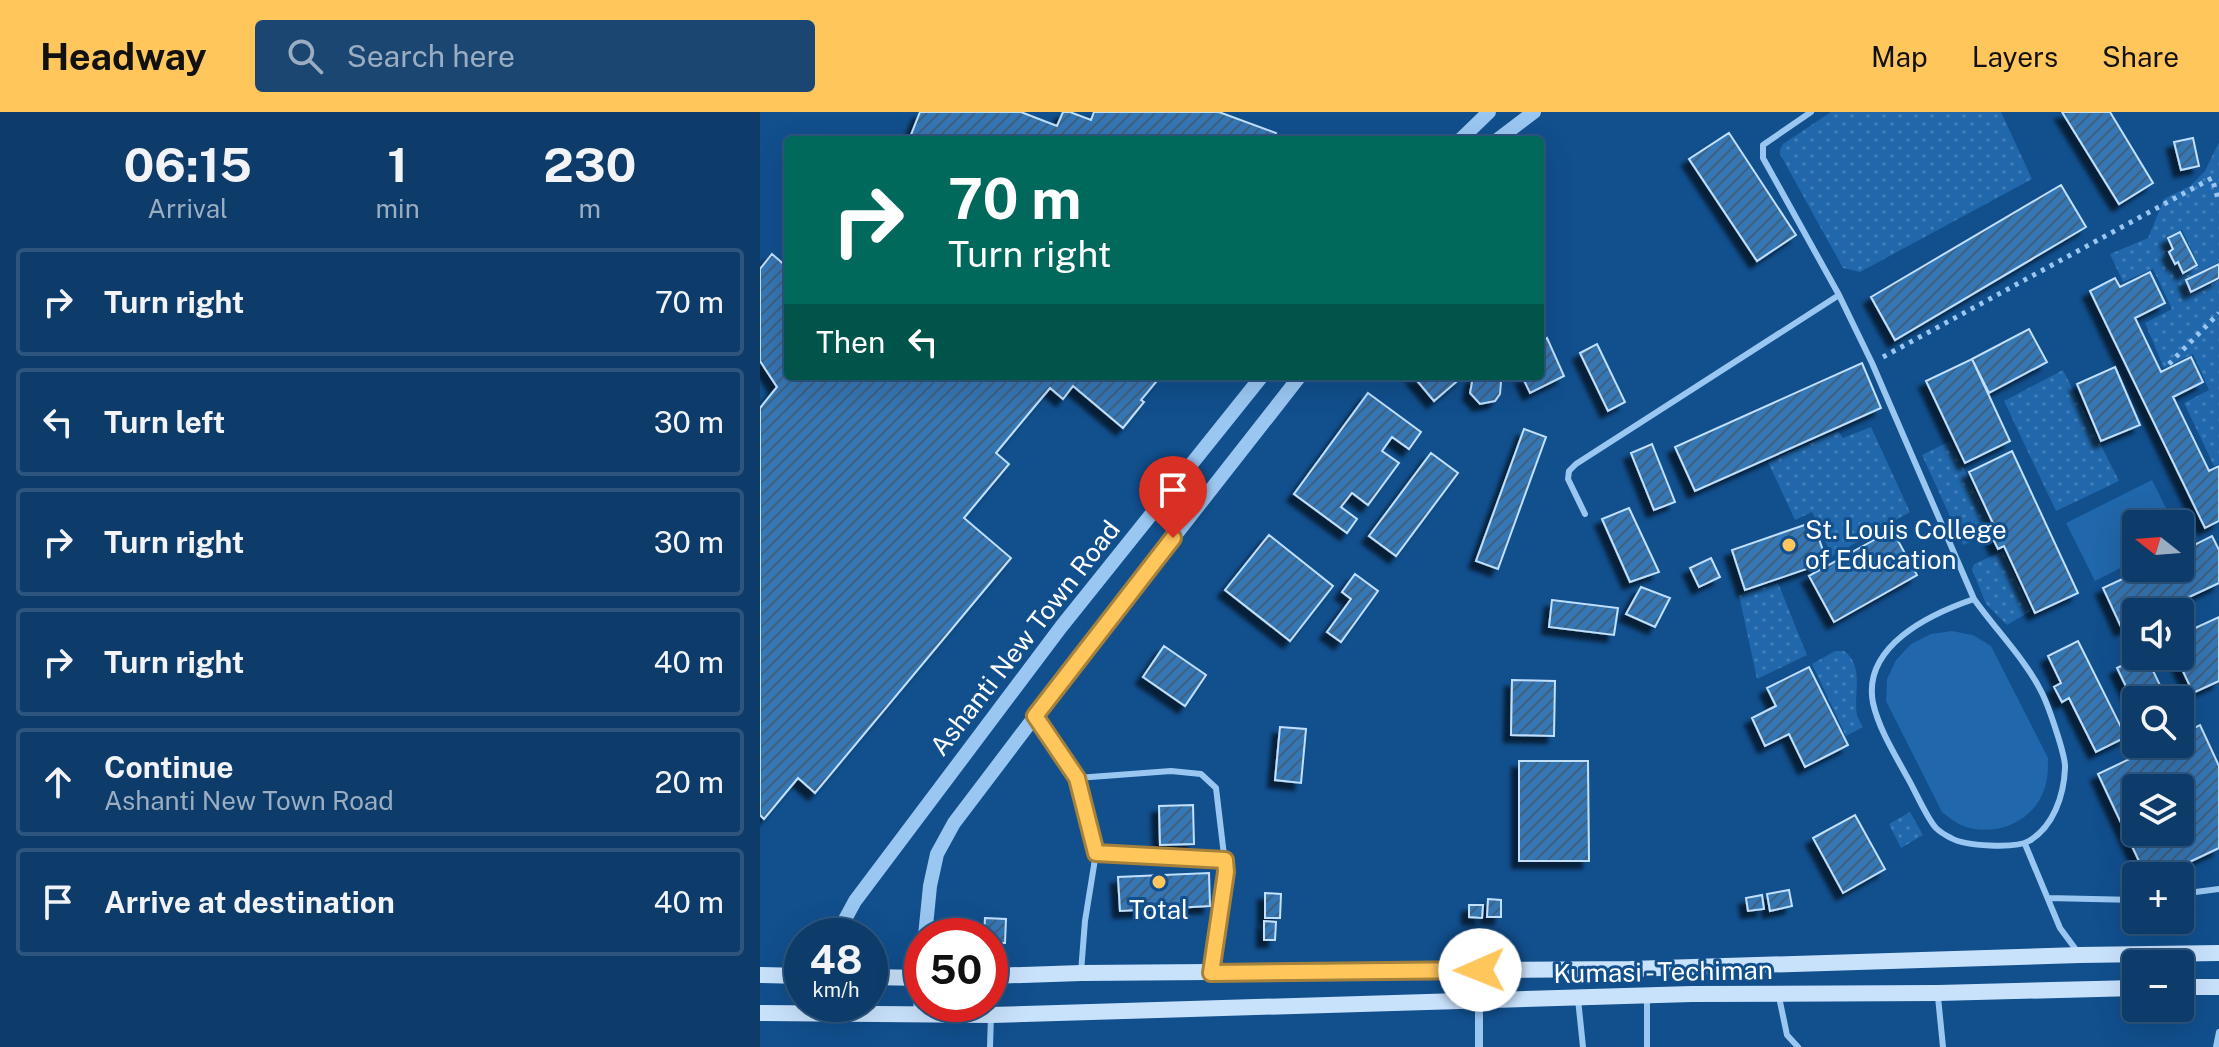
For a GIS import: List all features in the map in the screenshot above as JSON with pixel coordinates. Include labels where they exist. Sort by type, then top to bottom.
[{"type":"main road","name":"Kumasi - Techiman","points":[[1008,975],[1630,969],[2219,953]]},
{"type":"main road","points":[[760,975],[784,976]]},
{"type":"main road","points":[[2194,987],[2219,987]]},
{"type":"main road","name":"Kumasi - Techiman","points":[[1008,1015],[1647,996],[2122,988]]},
{"type":"main road","name":"Kumasi - Techiman","points":[[760,1013],[784,1012]]},
{"type":"street","points":[[1464,136],[1489,112]]},
{"type":"street","points":[[1502,136],[1534,112]]},
{"type":"street","name":"Ashanti New Town Road","points":[[846,918],[855,901],[1061,627],[1259,380]]},
{"type":"street","points":[[927,918],[937,854],[954,823],[1297,380]]},
{"type":"street","points":[[1479,1001],[1479,1047]]},
{"type":"lane","points":[[1811,112],[1763,145],[1763,158],[1839,295],[1872,363],[1974,599],[2020,658],[2042,693],[2066,765],[2061,798],[2045,830],[2025,844],[1979,846],[1954,840],[1935,828],[1886,738],[1873,702],[1874,670],[1898,638],[1929,617],[1974,599]]},
{"type":"lane","points":[[1585,514],[1568,479],[1569,471],[1576,464],[1839,295]]},
{"type":"lane","points":[[1035,716],[1077,778],[1096,853],[1085,921],[1081,973]]},
{"type":"lane","points":[[1077,778],[1171,771],[1201,774],[1216,788],[1226,872],[1211,973]]},
{"type":"lane","points":[[2025,844],[2060,928],[2080,955]]},
{"type":"lane","points":[[1096,853],[1225,860]]},
{"type":"lane","points":[[2194,892],[2219,889]]},
{"type":"lane","points":[[2048,898],[2122,900]]},
{"type":"lane","points":[[1938,993],[1943,1047]]},
{"type":"lane","points":[[1778,994],[1787,1035],[1798,1047]]},
{"type":"lane","points":[[1647,996],[1647,1047]]},
{"type":"lane","points":[[1578,998],[1583,1047]]},
{"type":"lane","points":[[990,1047],[991,1022]]},
{"type":"lane","points":[[2216,1047],[2219,1032]]},
{"type":"path","points":[[1872,363],[2212,178],[2219,202]]},
{"type":"path","points":[[2169,364],[2219,313]]},
{"type":"shaded area","points":[[1831,112],[2001,112],[2032,179],[1860,272],[1843,268],[1780,154],[1783,144]]},
{"type":"shaded area","points":[[2219,142],[2219,262],[2184,280],[2191,294],[2219,280],[2219,464],[2214,466],[2184,403],[2209,390],[2193,354],[2164,368],[2145,323],[2172,309],[2153,269],[2123,282],[2110,254],[2148,238],[2164,199],[2190,186],[2205,171]],"holes":[[[2182,230],[2199,266],[2183,274],[2168,252],[2172,249],[2166,237]]]},
{"type":"shaded area","points":[[2063,370],[2119,481],[2056,511],[2004,401]]},
{"type":"shaded area","points":[[1871,427],[1910,512],[1832,556],[1812,512],[1795,520],[1768,462],[1838,431],[1843,438]]},
{"type":"shaded area","points":[[1950,441],[1995,531],[1963,545],[1922,455]]},
{"type":"shaded area","points":[[2152,480],[2167,510],[2122,510],[2122,567],[2095,581],[2066,523]]},
{"type":"shaded area","points":[[2003,551],[2031,611],[2007,625],[1986,604],[1972,569],[1974,564]]},
{"type":"shaded area","points":[[1778,583],[1807,655],[1757,679],[1739,595]]},
{"type":"shaded area","points":[[1952,631],[1973,635],[1991,646],[2048,758],[2045,786],[2036,806],[2006,827],[1969,828],[1942,812],[1886,701],[1887,679],[1896,660],[1911,644],[1931,634]]},
{"type":"shaded area","points":[[1835,651],[1844,651],[1850,657],[1856,672],[1857,715],[1863,727],[1846,736],[1812,664]]},
{"type":"shaded area","points":[[1910,812],[1923,835],[1901,848],[1889,824]]},
{"type":"building","points":[[920,112],[1021,112],[1057,126],[1063,112],[1091,120],[1094,112],[1219,112],[1276,133],[1275,136],[911,136]]},
{"type":"building","points":[[2062,112],[2110,112],[2153,183],[2119,204]]},
{"type":"building","points":[[1729,133],[1796,235],[1757,261],[1689,159]]},
{"type":"building","points":[[2193,138],[2199,166],[2181,170],[2174,142]]},
{"type":"building","points":[[2061,185],[2086,227],[1895,340],[1871,297]]},
{"type":"building","points":[[2180,232],[2197,265],[2183,273],[2169,252],[2173,249],[2168,238]]},
{"type":"building","points":[[772,254],[784,264],[784,380],[1158,380],[1123,428],[1073,386],[1063,399],[1050,388],[996,453],[1009,464],[964,518],[1011,558],[815,793],[798,778],[764,819],[760,815],[760,408],[777,387],[760,361],[760,269]]},
{"type":"building","points":[[2219,264],[2219,278],[2191,292],[2186,280]]},
{"type":"building","points":[[2150,272],[2165,303],[2135,318],[2161,372],[2191,357],[2203,382],[2173,397],[2209,471],[2219,466],[2219,521],[2205,528],[2090,291],[2115,278],[2120,287]]},
{"type":"building","points":[[2029,329],[2047,362],[1989,393],[1972,359]]},
{"type":"building","points":[[1547,338],[1564,376],[1530,393],[1524,380],[1544,380],[1544,340]]},
{"type":"building","points":[[1597,344],[1625,402],[1608,411],[1580,353]]},
{"type":"building","points":[[1972,359],[2010,441],[1965,463],[1926,381]]},
{"type":"building","points":[[1862,363],[1881,408],[1695,491],[1675,447]]},
{"type":"building","points":[[2115,367],[2140,425],[2101,441],[2077,384]]},
{"type":"building","points":[[1416,380],[1458,380],[1434,401]]},
{"type":"building","points":[[1472,380],[1501,382],[1500,394],[1495,401],[1480,404],[1470,393]]},
{"type":"building","points":[[1368,393],[1421,432],[1409,449],[1392,437],[1382,451],[1399,463],[1368,505],[1352,493],[1341,507],[1357,519],[1347,533],[1294,494]]},
{"type":"building","points":[[1524,429],[1546,437],[1498,569],[1476,561]]},
{"type":"building","points":[[1652,444],[1675,502],[1654,510],[1631,453]]},
{"type":"building","points":[[2012,451],[2078,593],[2035,613],[2004,546],[1998,549],[1992,537],[1998,534],[1969,472]]},
{"type":"building","points":[[1431,453],[1458,473],[1396,556],[1369,536]]},
{"type":"building","points":[[1629,508],[1659,572],[1630,582],[1602,519]]},
{"type":"building","points":[[1813,522],[1827,562],[1745,590],[1732,550]]},
{"type":"building","points":[[1892,530],[1917,575],[1834,622],[1809,576]]},
{"type":"building","points":[[1269,535],[1333,586],[1290,641],[1225,590]]},
{"type":"building","points":[[2212,536],[2219,550],[2219,583],[2187,598],[2122,598],[2122,629],[2103,588],[2122,579],[2122,582],[2194,582],[2194,545]]},
{"type":"building","points":[[1711,558],[1720,577],[1699,587],[1690,568]]},
{"type":"building","points":[[1355,574],[1378,591],[1341,642],[1327,632],[1351,599],[1342,592]]},
{"type":"building","points":[[1641,587],[1670,598],[1655,627],[1626,614]]},
{"type":"building","points":[[1552,600],[1618,608],[1614,635],[1549,627]]},
{"type":"building","points":[[2219,617],[2219,681],[2194,693],[2194,686],[2190,686],[2182,670],[2194,670],[2194,629]]},
{"type":"building","points":[[2078,641],[2122,729],[2122,739],[2096,752],[2069,698],[2062,702],[2054,687],[2061,683],[2048,656]]},
{"type":"building","points":[[1164,646],[1206,675],[1185,706],[1143,677]]},
{"type":"building","points":[[2122,666],[2122,670],[2153,670],[2160,686],[2126,686],[2117,668]]},
{"type":"building","points":[[1809,667],[1848,745],[1805,767],[1789,734],[1765,746],[1752,718],[1776,706],[1767,688]]},
{"type":"building","points":[[1512,680],[1555,681],[1554,736],[1511,735]]},
{"type":"building","points":[[2200,725],[2219,766],[2219,848],[2190,862],[2139,862],[2132,846],[2194,846],[2194,774],[2122,774],[2122,825],[2098,774],[2132,758],[2194,758],[2194,728]]},
{"type":"building","points":[[1280,727],[1306,729],[1301,783],[1275,780]]},
{"type":"building","points":[[1519,761],[1588,761],[1589,861],[1519,861]]},
{"type":"building","points":[[1193,805],[1194,844],[1160,845],[1159,806]]},
{"type":"building","points":[[1855,815],[1885,869],[1843,893],[1813,838]]},
{"type":"building","points":[[1209,873],[1210,906],[1120,911],[1118,877]]},
{"type":"building","points":[[1789,890],[1792,906],[1770,911],[1767,894]]},
{"type":"building","points":[[1265,893],[1281,894],[1280,918],[1265,918]]},
{"type":"building","points":[[1762,895],[1764,909],[1748,911],[1746,898]]},
{"type":"building","points":[[1488,899],[1501,900],[1501,917],[1487,917]]},
{"type":"building","points":[[1469,905],[1483,905],[1482,918],[1469,917]]},
{"type":"building","points":[[1264,921],[1276,922],[1275,940],[1264,940]]},
{"type":"place","name":"St. Louis College of Education","points":[[1789,545]]},
{"type":"place","name":"Total","points":[[1159,882]]},
{"type":"route","points":[[1173,538],[1035,716],[1077,778],[1096,853],[1225,860],[1226,872],[1211,973],[1480,970]]}]
